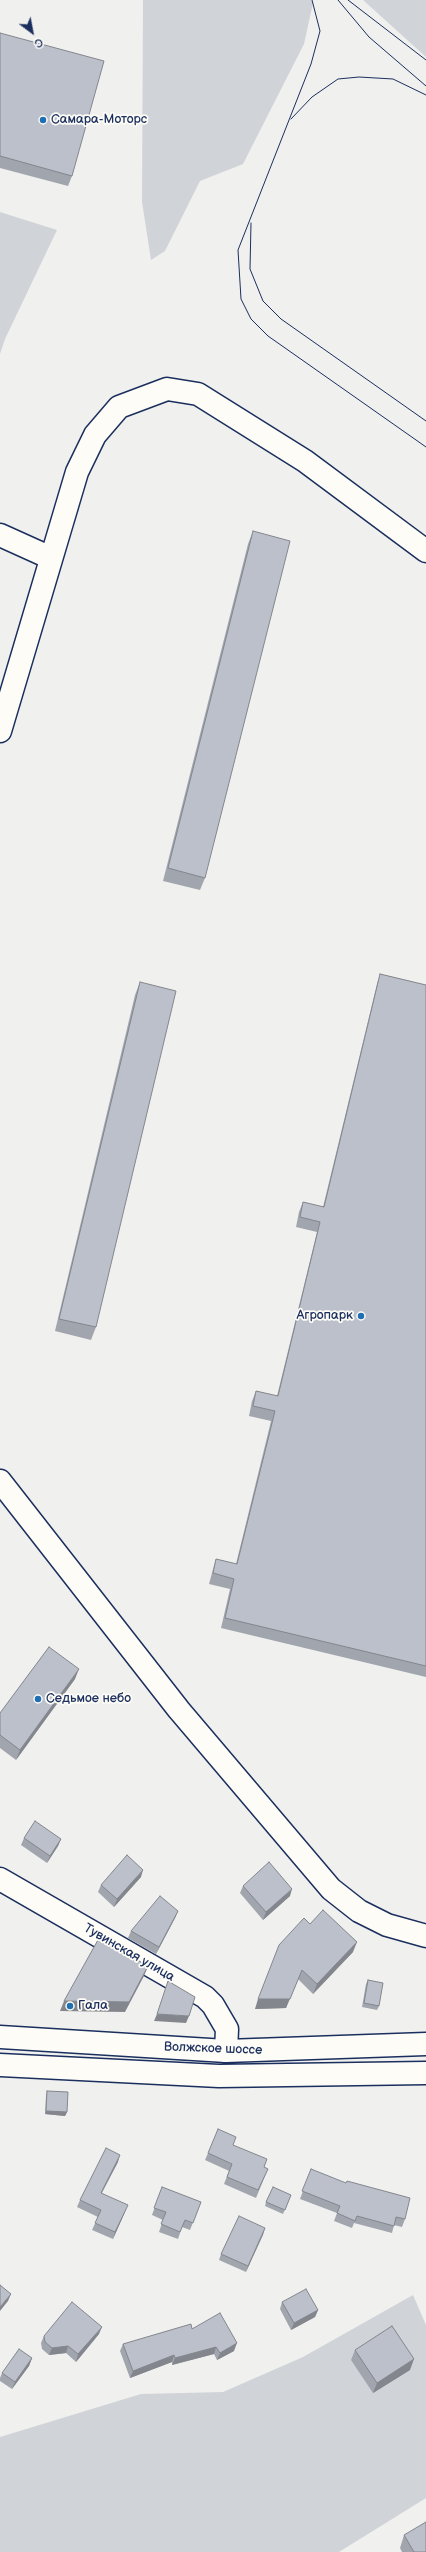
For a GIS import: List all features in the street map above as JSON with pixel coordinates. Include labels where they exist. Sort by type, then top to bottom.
[{"type":"street","points":[[0,731],[77,472],[95,435],[119,407],[167,389],[198,394],[305,460],[426,551]]},
{"type":"street","points":[[0,535],[51,558]]},
{"type":"street","points":[[0,1481],[179,1710],[331,1889],[359,1911],[387,1925],[426,1936]]},
{"type":"street","name":"Тувинская улица","points":[[0,1880],[205,1997],[213,2004],[227,2029],[226,2051]]},
{"type":"street","name":"Волжское шоссе","points":[[0,2037],[226,2051],[426,2044]]},
{"type":"street","name":"Волжское шоссе","points":[[0,2065],[219,2076],[426,2073]]},
{"type":"shaded area","points":[[143,0],[311,0],[313,3],[304,44],[243,164],[200,181],[165,251],[151,260],[142,202]]},
{"type":"shaded area","points":[[363,0],[426,0],[426,57]]},
{"type":"shaded area","points":[[0,212],[57,230],[5,339],[0,354]]},
{"type":"shaded area","points":[[413,2295],[426,2325],[426,2498],[339,2552],[0,2552],[0,2437],[141,2394],[223,2392],[303,2357]]},
{"type":"building","name":"Самара-Моторс","points":[[0,33],[104,61],[72,176],[0,156]]},
{"type":"building","points":[[253,531],[290,541],[205,878],[168,868]]},
{"type":"building","name":"Агропарк","points":[[380,974],[426,985],[426,1666],[225,1618],[234,1579],[213,1573],[216,1559],[237,1564],[275,1411],[253,1406],[256,1391],[278,1396],[320,1222],[300,1217],[303,1202],[324,1207]]},
{"type":"building","points":[[140,982],[176,991],[96,1327],[59,1319]]},
{"type":"building","name":"Седьмое небо","points":[[49,1647],[79,1669],[20,1750],[0,1735],[0,1713]]},
{"type":"building","points":[[35,1821],[61,1839],[50,1856],[24,1838]]},
{"type":"building","points":[[127,1855],[143,1870],[117,1899],[101,1885]]},
{"type":"building","points":[[269,1862],[292,1889],[266,1912],[243,1886]]},
{"type":"building","points":[[160,1896],[178,1911],[159,1947],[131,1931]]},
{"type":"building","points":[[323,1910],[357,1942],[317,1984],[302,1970],[290,1999],[258,1999],[279,1945],[304,1918],[310,1924]]},
{"type":"building","points":[[99,1938],[148,1966],[129,2002],[64,2001]]},
{"type":"building","points":[[368,1980],[383,1983],[379,2006],[364,2003]]},
{"type":"building","points":[[168,1981],[195,1997],[189,2016],[157,2014]]},
{"type":"building","points":[[47,2091],[68,2092],[67,2112],[46,2111]]},
{"type":"building","points":[[218,2129],[236,2137],[233,2145],[267,2159],[264,2167],[268,2169],[258,2190],[227,2177],[232,2164],[208,2153]]},
{"type":"building","points":[[106,2148],[120,2155],[101,2193],[128,2205],[115,2232],[95,2223],[101,2210],[80,2200]]},
{"type":"building","points":[[311,2169],[346,2183],[347,2181],[410,2198],[405,2219],[396,2217],[394,2226],[357,2216],[355,2221],[337,2213],[340,2206],[302,2191]]},
{"type":"building","points":[[162,2187],[201,2202],[193,2223],[185,2220],[180,2232],[161,2224],[166,2212],[154,2208]]},
{"type":"building","points":[[273,2187],[291,2195],[285,2210],[266,2202]]},
{"type":"building","points":[[239,2216],[265,2228],[248,2266],[221,2254]]},
{"type":"building","points":[[0,2285],[11,2294],[0,2307]]},
{"type":"building","points":[[306,2289],[318,2310],[294,2323],[282,2302]]},
{"type":"building","points":[[72,2302],[102,2327],[78,2354],[68,2346],[52,2348],[45,2342],[44,2336]]},
{"type":"building","points":[[220,2313],[237,2343],[220,2353],[216,2347],[175,2358],[174,2355],[133,2371],[123,2344],[191,2324],[192,2329]]},
{"type":"building","points":[[392,2326],[414,2359],[377,2383],[355,2350]]},
{"type":"building","points":[[19,2349],[32,2358],[15,2382],[2,2373]]},
{"type":"building","points":[[426,2522],[426,2552],[414,2552],[404,2535]]},
{"type":"tram line","points":[[312,0],[320,31],[311,64],[238,250],[241,299],[251,319],[268,336],[426,447]]},
{"type":"tram line","points":[[338,0],[369,37],[426,86]]},
{"type":"tram line","points":[[348,0],[426,60]]},
{"type":"tram line","points":[[291,119],[312,97],[338,79],[359,77],[393,79],[426,95]]},
{"type":"tram line","points":[[251,223],[250,269],[263,301],[281,319],[426,421]]},
{"type":"place","name":"Самара-Моторс","points":[[43,120]]},
{"type":"place","name":"Агропарк","points":[[361,1316]]},
{"type":"place","name":"Седьмое небо","points":[[38,1699]]},
{"type":"place","name":"Гала","points":[[70,2006]]}]
